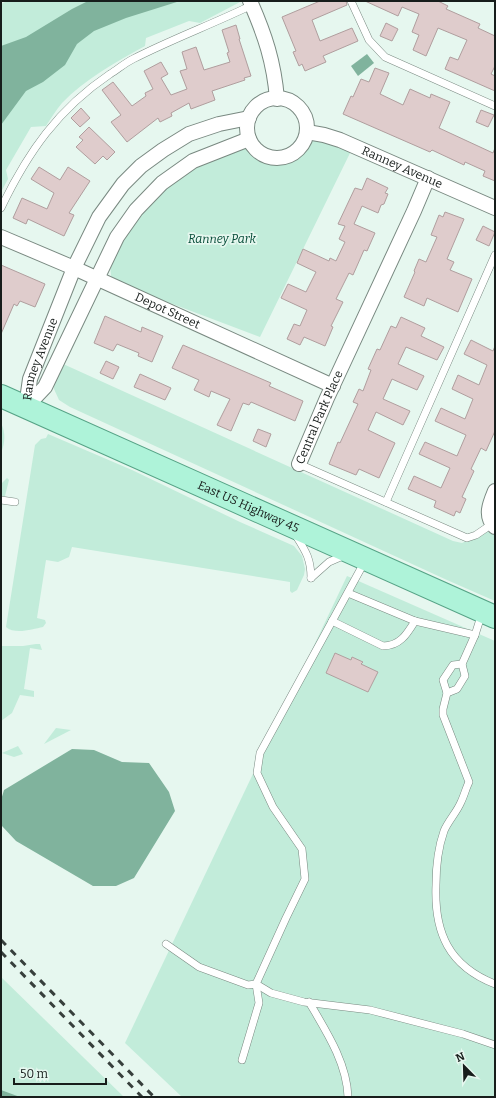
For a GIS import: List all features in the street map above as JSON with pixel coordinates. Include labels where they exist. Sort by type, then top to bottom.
[{"type":"main road","name":"East US Highway 45","points":[[1,396],[489,614]]},
{"type":"street","points":[[254,2],[275,76],[277,98]]},
{"type":"street","points":[[277,98],[287,100],[296,105],[306,122],[307,132],[303,143],[296,151],[286,157],[275,158],[264,155],[255,149],[249,139],[247,129],[249,118],[255,108],[265,101],[277,98]]},
{"type":"street","name":"Ranney Avenue","points":[[26,407],[30,379],[74,268],[98,217],[123,184],[141,166],[189,134],[219,124],[249,118]]},
{"type":"street","name":"Ranney Avenue","points":[[307,132],[340,140],[495,208]]},
{"type":"street","name":"Ranney Avenue","points":[[26,407],[45,387],[117,237],[136,210],[162,183],[193,161],[249,139]]},
{"type":"street","name":"Central Park Place","points":[[299,464],[428,178]]},
{"type":"street","name":"Depot Street","points":[[1,237],[74,268],[333,386]]},
{"type":"street","name":"Central Park Place","points":[[493,526],[488,514],[490,502],[495,491]]},
{"type":"lane","points":[[351,1],[369,40],[385,57],[495,106]]},
{"type":"lane","points":[[1,208],[23,167],[43,136],[71,104],[98,82],[132,59],[254,2]]},
{"type":"lane","points":[[386,502],[495,255]]},
{"type":"lane","name":"Central Park Place","points":[[299,464],[467,538],[493,526]]},
{"type":"lane","points":[[1,500],[15,502]]},
{"type":"lane","points":[[242,1060],[259,1003],[256,984],[305,879],[302,849],[273,807],[257,773],[260,753],[348,593],[359,556],[339,557],[329,562],[310,578],[310,561],[307,553],[289,525]]},
{"type":"lane","points":[[348,593],[415,621],[475,635]]},
{"type":"lane","points":[[447,693],[457,689],[465,676],[462,664],[475,635],[489,614]]},
{"type":"lane","points":[[332,621],[383,646],[391,646],[406,635],[415,621]]},
{"type":"lane","points":[[462,664],[453,666],[443,680],[447,693],[443,715],[469,782],[461,802],[444,830],[436,867],[435,905],[440,930],[453,955],[465,968],[483,979],[495,984]]},
{"type":"lane","points":[[166,944],[199,967],[248,985],[256,984],[271,993],[309,1002],[370,1010],[463,1034],[495,1045]]},
{"type":"lane","points":[[309,1002],[326,1032],[342,1066],[348,1088],[348,1097]]},
{"type":"green space","points":[[7,1],[242,1],[200,23],[189,21],[146,38],[145,46],[112,65],[81,86],[62,103],[46,126],[31,127],[6,170],[8,179],[1,192],[1,4]]},
{"type":"green space","name":"Ranney Park","points":[[313,139],[351,151],[260,337],[117,283],[111,276],[110,264],[129,224],[186,169],[242,148],[252,151],[270,162],[285,161],[296,157],[306,144]]},
{"type":"green space","points":[[61,363],[453,541],[462,543],[486,531],[495,535],[495,601],[70,407],[59,400],[54,389],[54,377]]},
{"type":"green space","points":[[1,423],[4,430],[4,438],[1,453]]},
{"type":"green space","points":[[48,434],[132,470],[240,522],[294,546],[302,556],[305,569],[304,575],[297,590],[292,593],[290,591],[290,582],[72,547],[69,557],[58,562],[46,560],[37,618],[45,620],[46,623],[43,627],[24,631],[14,631],[6,627],[35,445],[41,439],[46,438]]},
{"type":"green space","points":[[7,478],[9,480],[5,496],[1,496],[1,484]]},
{"type":"green space","points":[[347,576],[495,641],[495,1097],[182,1097],[125,1043]]},
{"type":"green space","points":[[40,644],[42,650],[30,648],[24,689],[34,691],[34,697],[20,695],[12,713],[1,721],[2,646],[23,646]]},
{"type":"green space","points":[[56,728],[71,730],[44,744]]},
{"type":"green space","points":[[18,746],[23,754],[14,757],[2,753]]},
{"type":"green space","points":[[1,977],[124,1097],[1,1097]]},
{"type":"shaded area","points":[[88,1],[180,1],[126,18],[94,31],[77,44],[65,65],[43,82],[26,91],[1,125],[1,46],[26,37]]},
{"type":"shaded area","points":[[367,54],[374,63],[358,76],[351,66]]},
{"type":"shaded area","points":[[72,749],[94,750],[122,762],[149,763],[169,792],[175,811],[134,878],[116,886],[93,886],[16,841],[2,826],[1,800],[4,790]]},
{"type":"shaded area","points":[[1,1090],[20,1097],[1,1097]]},
{"type":"building","points":[[320,1],[346,1],[347,5],[312,20],[320,41],[352,28],[358,41],[323,56],[326,62],[305,71],[302,64],[299,66],[293,52],[296,51],[282,17]]},
{"type":"building","points":[[365,1],[438,1],[448,6],[446,9],[480,24],[478,28],[495,36],[495,66],[491,74],[495,76],[495,91],[445,69],[450,57],[458,60],[467,40],[438,28],[426,56],[413,50],[419,35],[412,32],[419,14],[402,7],[398,16]]},
{"type":"building","points":[[386,23],[398,29],[392,41],[380,36]]},
{"type":"building","points":[[236,25],[251,76],[244,78],[245,80],[212,91],[215,100],[191,109],[189,103],[171,113],[172,116],[160,122],[158,118],[127,142],[111,122],[121,115],[102,90],[113,82],[132,106],[146,96],[145,93],[153,89],[144,71],[161,62],[168,74],[161,78],[171,95],[187,89],[180,71],[187,69],[182,52],[196,47],[204,70],[230,62],[227,53],[229,52],[222,30]]},
{"type":"building","points":[[375,68],[389,73],[380,94],[403,105],[410,89],[430,98],[431,94],[450,102],[439,128],[493,153],[495,148],[495,181],[483,176],[485,171],[465,162],[464,165],[432,150],[430,152],[343,114],[361,79],[369,82]]},
{"type":"building","points":[[81,108],[90,118],[80,127],[71,118]]},
{"type":"building","points":[[481,110],[494,115],[488,127],[476,122]]},
{"type":"building","points":[[89,127],[115,152],[107,160],[103,156],[95,164],[76,147],[83,140],[79,137]]},
{"type":"building","points":[[39,167],[60,180],[68,167],[90,181],[69,213],[74,215],[64,236],[28,219],[26,224],[13,218],[22,198],[47,209],[54,193],[31,179]]},
{"type":"building","points":[[367,178],[388,188],[385,193],[388,194],[378,213],[362,206],[354,224],[375,233],[367,251],[364,250],[353,275],[349,273],[336,299],[343,302],[331,326],[333,327],[325,346],[304,337],[300,345],[287,339],[294,324],[300,326],[307,310],[281,298],[288,284],[306,292],[316,272],[297,263],[303,249],[329,261],[330,258],[336,261],[345,242],[339,239],[345,226],[338,224],[355,188],[362,190]]},
{"type":"building","points":[[445,212],[464,219],[447,259],[454,262],[450,270],[472,279],[458,312],[427,298],[424,306],[404,297],[419,259],[426,262],[437,237],[431,235],[439,215],[443,217]]},
{"type":"building","points":[[483,226],[495,232],[489,246],[476,240]]},
{"type":"building","points":[[1,265],[45,284],[35,307],[20,301],[17,306],[14,304],[1,334]]},
{"type":"building","points":[[105,316],[141,332],[142,327],[163,336],[152,362],[138,356],[139,353],[117,344],[113,351],[94,343]]},
{"type":"building","points":[[401,317],[425,328],[421,336],[444,347],[437,360],[406,347],[398,364],[424,376],[417,390],[392,379],[383,399],[410,411],[403,425],[376,412],[368,430],[395,443],[379,478],[359,469],[356,475],[329,464],[338,442],[340,443],[358,404],[353,402],[359,389],[363,391],[371,370],[368,369],[377,349],[380,350],[391,326],[396,328]]},
{"type":"building","points":[[471,340],[493,351],[495,346],[495,431],[486,451],[481,448],[471,469],[474,471],[462,497],[466,499],[460,513],[456,511],[454,516],[434,507],[436,501],[408,489],[414,476],[441,488],[450,468],[419,454],[425,442],[457,456],[466,435],[435,421],[441,408],[465,419],[473,399],[452,389],[458,375],[479,385],[487,365],[464,354]]},
{"type":"building","points":[[183,345],[271,383],[269,386],[303,401],[295,421],[251,402],[249,405],[243,403],[231,431],[217,425],[230,399],[211,391],[209,397],[194,390],[199,380],[172,368]]},
{"type":"building","points":[[106,361],[119,367],[113,379],[100,373]]},
{"type":"building","points":[[140,374],[171,388],[165,400],[134,387]]},
{"type":"building","points":[[258,429],[271,434],[266,447],[253,441]]},
{"type":"building","points":[[335,653],[351,660],[352,657],[363,662],[361,664],[378,672],[368,692],[326,673]]},
{"type":"railway","points":[[1,940],[154,1097]]},
{"type":"railway","points":[[1,952],[142,1097]]}]
